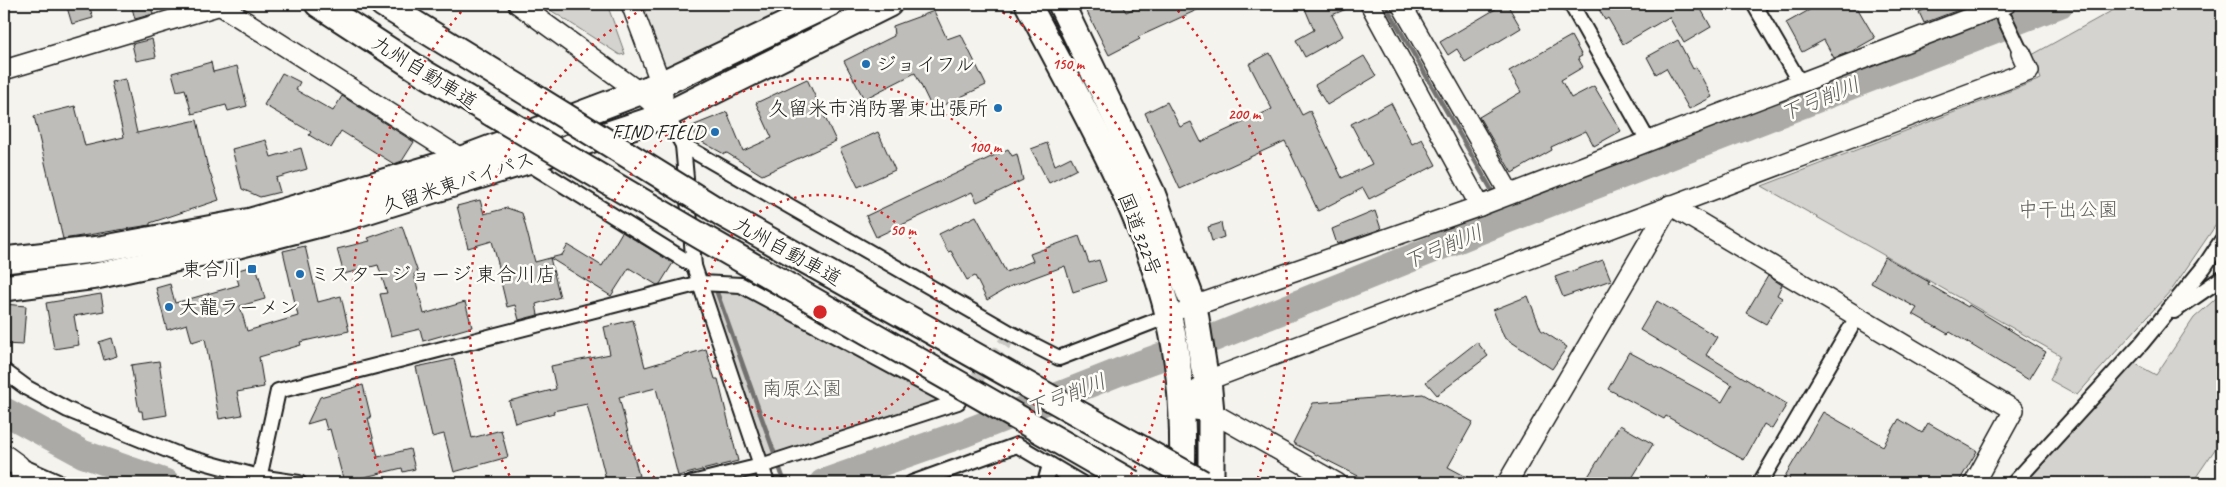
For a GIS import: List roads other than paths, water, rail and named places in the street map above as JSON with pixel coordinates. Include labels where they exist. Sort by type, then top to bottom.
[{"type":"highway","points":[[300,4],[424,73]]},
{"type":"highway","name":"九州自動車道","points":[[318,4],[424,73],[493,114],[696,233],[1132,483]]},
{"type":"highway","name":"九州自動車道","points":[[383,4],[723,214],[1202,483]]},
{"type":"highway","name":"久留米東バイパス","points":[[4,260],[100,250],[251,220],[462,160],[650,88],[829,4]]},
{"type":"highway","name":"久留米東バイパス","points":[[4,288],[96,276],[239,245],[347,218],[527,161],[666,115],[889,4]]},
{"type":"highway","name":"国道322号","points":[[1028,4],[1120,184],[1149,254],[1170,324],[1178,374],[1184,436],[1182,483]]},
{"type":"highway","name":"国道322号","points":[[1061,4],[1152,193],[1196,314],[1211,412],[1212,483]]},
{"type":"street","points":[[4,70],[219,4],[462,160],[527,161],[694,266]]},
{"type":"street","points":[[518,4],[650,88]]},
{"type":"street","points":[[630,4],[650,88],[683,145],[694,266],[767,483]]},
{"type":"street","points":[[1370,4],[1480,206]]},
{"type":"street","points":[[1401,4],[1510,194]]},
{"type":"street","points":[[1571,4],[1648,141]]},
{"type":"street","points":[[1754,4],[1800,83]]},
{"type":"street","points":[[683,145],[1012,334],[1059,358],[1170,324],[1800,83],[2002,8],[2030,71],[1670,206],[1206,375],[1180,408]]},
{"type":"street","points":[[1670,206],[2014,410],[1974,483]]},
{"type":"street","points":[[1507,483],[1670,206]]},
{"type":"street","points":[[2014,483],[2161,320],[2204,267],[2222,240]]},
{"type":"street","points":[[2161,320],[2222,278]]},
{"type":"street","points":[[259,480],[278,392],[700,283],[741,285],[958,402],[761,466],[692,483]]},
{"type":"street","points":[[1760,483],[1857,318]]},
{"type":"street","points":[[4,371],[27,388],[86,417],[182,456],[259,480],[299,483]]},
{"type":"street","points":[[1180,408],[1211,412],[1337,483]]},
{"type":"street","points":[[912,483],[1017,445],[1082,483]]},
{"type":"street","points":[[1046,483],[1050,465]]},
{"type":"street","points":[[12,467],[60,483]]},
{"type":"waterway","points":[[1385,4],[1495,196]]},
{"type":"waterway","name":"下弓削川","points":[[823,483],[965,433],[1119,372],[1216,337],[1508,219],[2060,4]]},
{"type":"waterway","points":[[1499,202],[1508,219]]},
{"type":"waterway","points":[[715,287],[785,483]]},
{"type":"waterway","name":"下弓削川","points":[[4,411],[83,454],[166,483]]},
{"type":"tunnel","points":[[964,394],[1012,334]]},
{"type":"place","name":"ジョイフル","points":[[866,64]]},
{"type":"place","name":"久留米市消防署東出張所","points":[[998,108]]},
{"type":"place","name":"FIND FIELD","points":[[715,132]]},
{"type":"place","name":"東合川","points":[[252,269]]},
{"type":"place","name":"ミスタージョージ 東合川店","points":[[300,274]]},
{"type":"place","name":"大龍ラーメン","points":[[169,307]]},
{"type":"park label","name":"中干出公園","points":[[2068,209]]},
{"type":"park label","name":"南原公園","points":[[802,388]]}]
